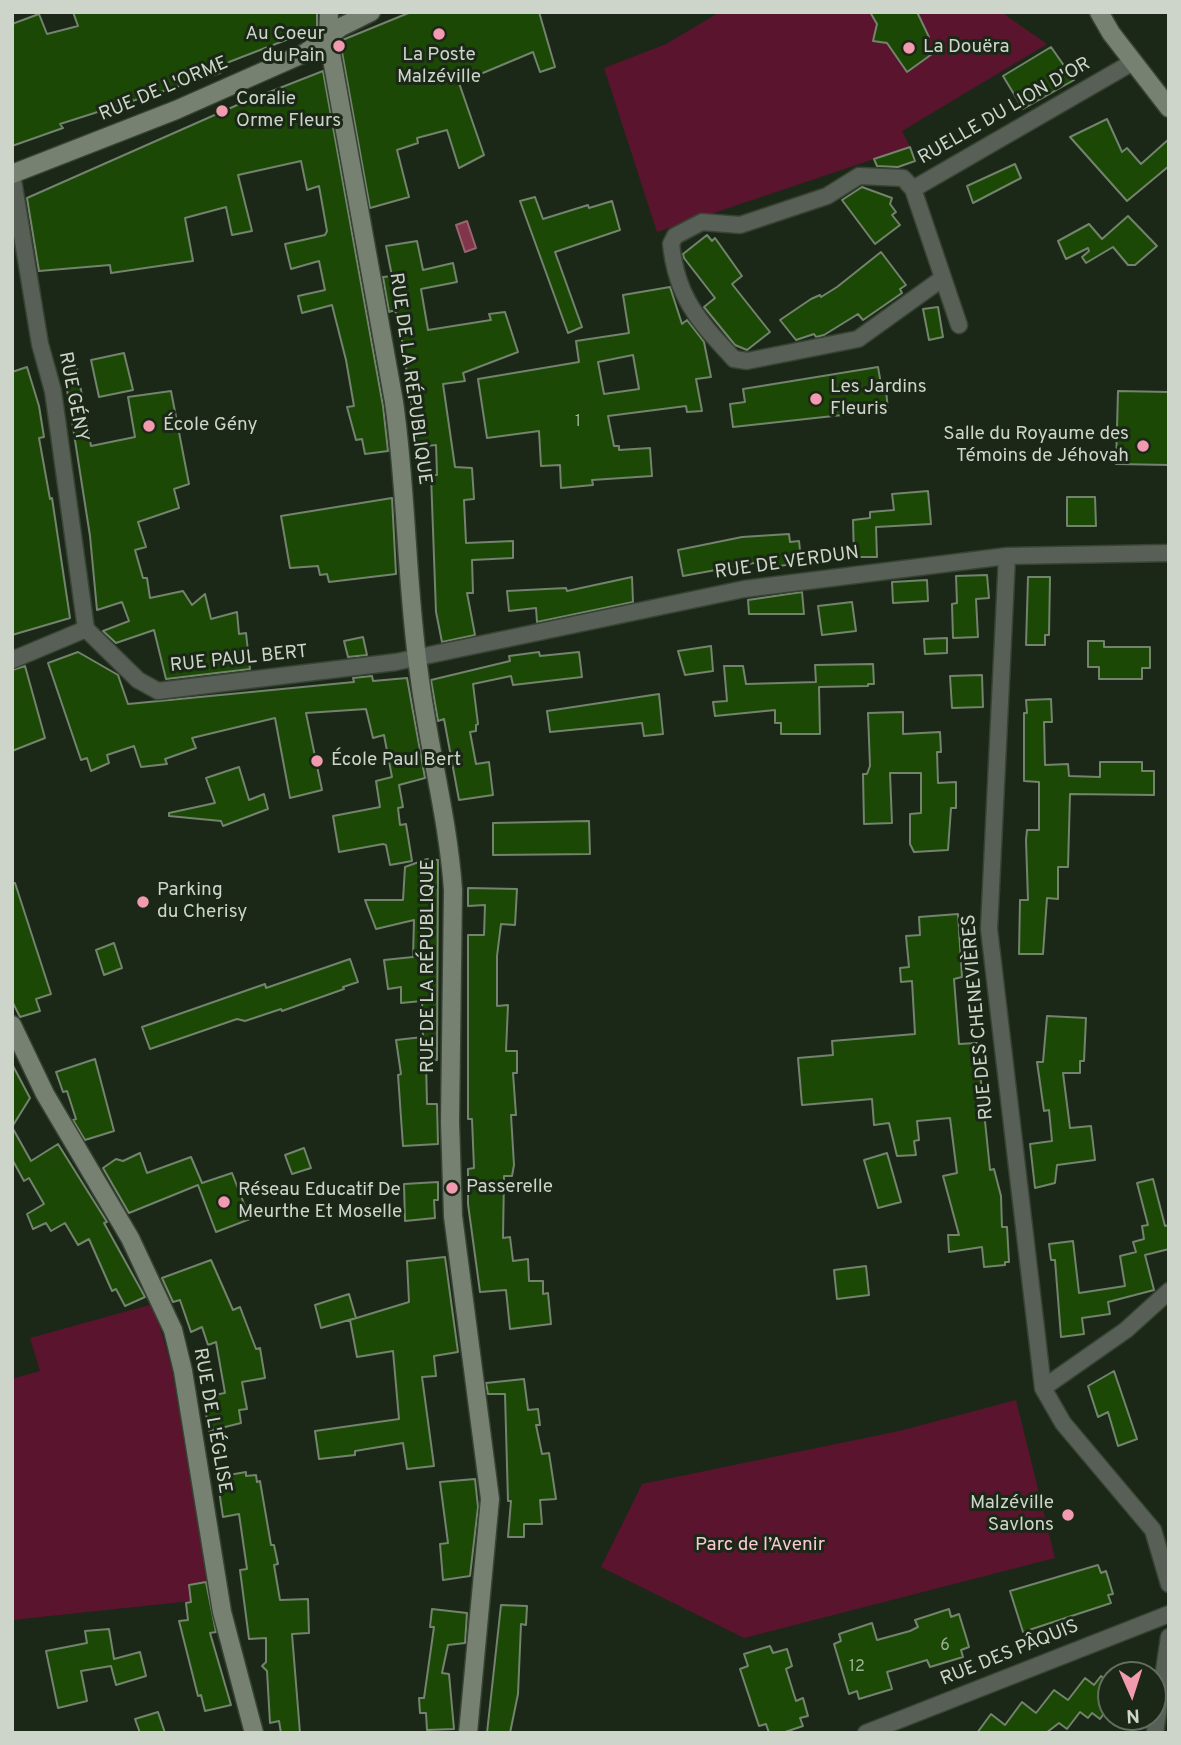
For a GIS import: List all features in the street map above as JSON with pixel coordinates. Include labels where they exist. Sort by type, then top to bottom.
[{"type":"main road","name":"RUE DE LA RÉPUBLIQUE","points":[[329,12],[328,37],[394,402],[402,458],[417,657],[451,853],[453,890],[450,1122],[453,1216],[490,1499],[468,1733]]},
{"type":"main road","name":"RUE DE L'ORME","points":[[12,174],[176,110],[305,53],[371,12]]},
{"type":"main road","points":[[1099,12],[1169,108]]},
{"type":"main road","name":"RUE DE L'ÉGLISE","points":[[12,1025],[45,1094],[130,1238],[173,1330],[184,1371],[222,1612],[254,1733]]},
{"type":"street","name":"RUELLE DU LION D'OR","points":[[959,325],[913,189],[1133,62]]},
{"type":"street","name":"RUE GÉNY","points":[[12,174],[40,344],[53,391],[86,629]]},
{"type":"street","points":[[913,189],[903,178],[880,179],[864,175],[827,196],[740,225],[712,221],[689,227],[676,236],[671,244],[684,297],[692,313],[734,359],[747,361],[858,339],[943,278]]},
{"type":"street","name":"RUE DE VERDUN","points":[[417,657],[744,589],[1006,556],[1169,553]]},
{"type":"street","name":"RUE DES CHENEVIÈRES","points":[[1006,556],[989,929],[1043,1388]]},
{"type":"street","name":"RUE PAUL BERT","points":[[86,629],[138,680],[158,691],[288,677],[417,657]]},
{"type":"street","points":[[12,660],[86,629]]},
{"type":"street","points":[[1169,1291],[1126,1331],[1043,1388],[1063,1423],[1153,1530],[1169,1584]]},
{"type":"street","name":"RUE DES PÂQUIS","points":[[866,1733],[1169,1614]]},
{"type":"street","points":[[1167,1661],[1169,1637]]},
{"type":"green space","points":[[720,12],[1001,12],[1047,44],[902,131],[910,147],[657,232],[604,68],[666,44]]},
{"type":"green space","points":[[153,1304],[172,1369],[210,1599],[12,1620],[12,1379],[40,1371],[30,1338]]},
{"type":"green space","name":"Parc de l’Avenir","points":[[1016,1400],[1055,1558],[744,1638],[601,1567],[642,1484],[899,1431]]},
{"type":"shaded area","points":[[467,221],[476,248],[465,252],[456,225]]},
{"type":"building","points":[[73,12],[317,12],[317,28],[229,62],[220,73],[60,124],[63,128],[12,146],[12,24],[39,14],[47,34],[78,26]]},
{"type":"building","points":[[411,12],[539,12],[555,67],[540,72],[533,52],[459,83],[484,155],[459,168],[447,130],[417,138],[418,143],[397,150],[409,197],[370,208],[340,41]]},
{"type":"building","name":"La Douëra","points":[[870,12],[917,12],[929,37],[924,40],[932,54],[907,72],[887,43],[873,41],[877,24]]},
{"type":"building","points":[[1051,47],[1074,80],[1023,109],[1003,76]]},
{"type":"building","points":[[323,71],[383,406],[388,451],[365,454],[362,439],[356,440],[347,407],[354,406],[346,360],[332,305],[302,313],[298,296],[325,290],[319,261],[291,269],[285,244],[325,235],[327,231],[319,186],[307,190],[301,161],[238,175],[252,231],[232,235],[226,207],[185,218],[193,261],[111,273],[110,265],[39,271],[27,198],[244,102]]},
{"type":"building","points":[[1107,119],[1122,152],[1127,148],[1141,164],[1169,139],[1169,166],[1127,201],[1070,137]]},
{"type":"building","points":[[910,147],[915,161],[898,167],[877,166],[874,159]]},
{"type":"building","points":[[1015,164],[1021,178],[973,203],[967,186]]},
{"type":"building","points":[[862,187],[892,198],[890,204],[896,212],[892,215],[900,225],[875,244],[842,200]]},
{"type":"building","points":[[535,197],[543,219],[588,205],[589,208],[612,201],[620,230],[555,252],[582,327],[568,333],[520,201]]},
{"type":"building","points":[[1128,216],[1157,246],[1135,265],[1128,265],[1113,247],[1086,263],[1082,257],[1089,251],[1088,248],[1066,259],[1058,241],[1089,224],[1102,239]]},
{"type":"building","points":[[707,235],[712,241],[715,238],[742,276],[732,284],[770,332],[747,350],[735,345],[704,307],[715,298],[684,258],[683,254]]},
{"type":"building","points":[[417,241],[423,270],[453,263],[457,282],[421,289],[428,330],[491,320],[489,314],[505,312],[518,352],[463,373],[465,381],[443,384],[455,467],[472,468],[474,499],[464,500],[466,543],[513,541],[513,558],[472,560],[473,593],[467,593],[475,635],[442,642],[436,612],[431,475],[437,475],[436,445],[418,447],[400,327],[395,310],[389,312],[383,277],[392,276],[386,246]]},
{"type":"building","points":[[881,252],[906,285],[900,289],[902,293],[863,320],[858,314],[824,335],[816,337],[814,334],[796,340],[780,320],[811,299],[820,295],[821,297],[837,287]]},
{"type":"building","points":[[670,287],[682,324],[687,320],[704,342],[711,377],[696,379],[702,411],[687,412],[686,406],[608,416],[614,446],[619,446],[619,450],[650,448],[652,476],[592,480],[593,485],[561,488],[560,465],[541,466],[539,431],[487,438],[478,379],[579,362],[576,341],[629,333],[623,295]],"holes":[[[633,355],[639,389],[604,394],[598,362]]]},
{"type":"building","points":[[938,307],[943,337],[929,340],[923,309]]},
{"type":"building","points":[[124,353],[133,390],[99,397],[91,360]]},
{"type":"building","points":[[27,367],[39,406],[44,437],[39,438],[50,499],[52,498],[70,618],[12,635],[12,372]]},
{"type":"building","name":"Les Jardins Fleuris","points":[[878,367],[882,390],[886,390],[888,410],[733,427],[730,404],[745,402],[743,389]]},
{"type":"building","points":[[77,368],[91,446],[135,437],[128,397],[171,391],[189,484],[174,489],[179,508],[138,522],[146,547],[135,550],[143,578],[147,578],[150,598],[183,591],[192,605],[205,594],[211,619],[237,612],[239,634],[246,633],[250,669],[166,679],[154,630],[116,643],[103,631],[129,621],[122,602],[97,610],[90,536],[64,370]]},
{"type":"building","points":[[1118,391],[1169,392],[1169,465],[1116,464]]},
{"type":"building","points":[[928,491],[931,524],[876,527],[877,557],[854,557],[853,520],[870,518],[870,512],[894,510],[892,494]]},
{"type":"building","points":[[1067,497],[1095,497],[1096,526],[1067,526]]},
{"type":"building","points":[[392,498],[396,574],[329,582],[327,574],[320,575],[318,566],[290,568],[281,516]]},
{"type":"building","points":[[789,534],[790,542],[799,541],[801,559],[793,561],[793,564],[772,567],[771,562],[765,561],[683,576],[678,550],[742,537]]},
{"type":"building","points":[[987,575],[989,598],[976,599],[978,637],[953,638],[952,604],[957,603],[956,576]]},
{"type":"building","points":[[632,577],[633,602],[537,622],[536,608],[509,611],[507,591],[566,588],[567,591]]},
{"type":"building","points":[[1028,577],[1050,577],[1049,635],[1045,635],[1045,645],[1026,645]]},
{"type":"building","points":[[927,580],[928,601],[893,603],[892,582]]},
{"type":"building","points":[[802,592],[804,614],[749,614],[748,600]]},
{"type":"building","points":[[852,602],[856,631],[822,635],[818,606]]},
{"type":"building","points":[[363,637],[367,655],[348,657],[344,641]]},
{"type":"building","points":[[947,638],[947,653],[925,654],[924,639]]},
{"type":"building","points":[[1088,641],[1104,641],[1104,647],[1150,647],[1150,668],[1142,668],[1142,679],[1099,679],[1099,667],[1088,667]]},
{"type":"building","points":[[711,646],[713,671],[685,675],[678,651]]},
{"type":"building","points":[[78,652],[118,675],[128,704],[354,682],[353,678],[372,676],[373,681],[407,678],[425,778],[399,785],[403,807],[398,808],[400,825],[406,824],[412,861],[390,865],[386,845],[383,844],[339,852],[333,816],[380,807],[376,781],[392,777],[384,735],[373,738],[366,709],[306,713],[322,790],[290,798],[275,718],[192,738],[196,748],[165,759],[167,764],[141,767],[134,746],[107,755],[109,763],[91,771],[87,758],[81,760],[48,663]]},
{"type":"building","points":[[539,652],[540,656],[579,652],[582,677],[513,685],[511,676],[473,684],[478,724],[476,731],[470,732],[476,764],[489,762],[493,795],[459,800],[444,719],[438,721],[431,680],[510,661],[509,656]]},
{"type":"building","points":[[873,664],[874,684],[819,687],[820,734],[781,734],[781,723],[775,723],[775,710],[715,716],[713,702],[727,701],[724,666],[743,666],[746,684],[816,682],[815,665]]},
{"type":"building","points":[[25,666],[45,738],[12,751],[12,670]]},
{"type":"building","points":[[982,675],[983,707],[952,708],[950,676]]},
{"type":"building","points":[[659,694],[663,734],[644,736],[642,723],[550,732],[547,711]]},
{"type":"building","points":[[1051,699],[1052,722],[1044,722],[1045,765],[1068,764],[1069,776],[1100,777],[1100,762],[1142,762],[1142,771],[1154,771],[1154,795],[1070,794],[1068,867],[1058,867],[1058,899],[1047,898],[1043,954],[1019,954],[1020,900],[1028,900],[1027,830],[1039,830],[1039,782],[1024,781],[1024,713],[1027,713],[1026,700]]},
{"type":"building","points":[[903,712],[903,734],[940,732],[941,752],[937,752],[938,783],[956,782],[956,808],[951,808],[948,850],[914,852],[910,844],[910,814],[921,813],[921,773],[890,773],[892,823],[864,824],[863,774],[867,774],[870,766],[868,713]]},
{"type":"building","points":[[239,767],[249,800],[264,794],[268,809],[223,826],[221,821],[169,816],[169,813],[215,803],[206,778]]},
{"type":"building","points":[[589,821],[590,854],[493,855],[493,823]]},
{"type":"building","points":[[427,859],[438,860],[437,1060],[426,1061],[427,1104],[437,1104],[438,1144],[403,1146],[398,1075],[401,1074],[396,1040],[423,1037],[422,1001],[401,1003],[401,987],[388,989],[384,960],[413,957],[414,920],[376,929],[365,900],[403,900],[405,867]]},
{"type":"building","points":[[15,883],[51,994],[36,999],[40,1011],[20,1017],[12,1001],[12,884]]},
{"type":"building","points":[[468,888],[517,889],[515,925],[501,924],[497,956],[497,1006],[508,1005],[506,1051],[517,1051],[517,1073],[513,1073],[516,1115],[511,1115],[514,1165],[512,1176],[504,1176],[503,1238],[510,1237],[513,1261],[528,1259],[529,1281],[543,1281],[543,1294],[548,1293],[551,1324],[510,1329],[506,1290],[480,1292],[468,1204],[468,1169],[474,1168],[472,1119],[468,1119],[468,935],[484,935],[485,905],[468,906]]},
{"type":"building","points":[[958,914],[962,977],[954,979],[959,1044],[977,1043],[990,1170],[994,1169],[1001,1196],[1002,1227],[1007,1227],[1009,1262],[1005,1262],[1005,1265],[984,1267],[982,1247],[949,1252],[948,1235],[959,1235],[943,1176],[957,1173],[950,1118],[917,1121],[919,1140],[914,1141],[916,1155],[897,1156],[889,1123],[874,1125],[872,1099],[802,1105],[798,1058],[833,1055],[832,1041],[915,1034],[912,981],[901,982],[900,968],[909,967],[906,936],[920,935],[919,917]]},
{"type":"building","points":[[114,943],[122,968],[104,975],[96,950]]},
{"type":"building","points":[[350,959],[358,982],[343,987],[344,989],[282,1011],[281,1009],[245,1021],[237,1019],[150,1049],[142,1027],[265,984],[266,988]]},
{"type":"building","points":[[1047,1016],[1086,1018],[1084,1061],[1080,1061],[1080,1073],[1063,1073],[1070,1128],[1091,1126],[1095,1160],[1057,1165],[1055,1183],[1035,1188],[1030,1144],[1052,1141],[1049,1110],[1044,1111],[1037,1062],[1043,1062]]},
{"type":"building","points":[[95,1059],[114,1131],[85,1140],[73,1120],[76,1119],[67,1091],[63,1092],[56,1072]]},
{"type":"building","points":[[12,1064],[30,1098],[12,1127]]},
{"type":"building","points":[[12,1127],[31,1161],[58,1144],[107,1222],[104,1223],[145,1297],[125,1306],[116,1289],[112,1291],[89,1239],[78,1245],[65,1223],[51,1231],[46,1223],[33,1229],[27,1214],[44,1204],[29,1178],[24,1181],[12,1159]]},
{"type":"building","points":[[304,1148],[311,1168],[292,1174],[285,1155]]},
{"type":"building","points":[[140,1153],[147,1173],[191,1157],[202,1183],[232,1173],[250,1219],[216,1232],[198,1185],[129,1213],[103,1168],[116,1159],[123,1161]]},
{"type":"building","points":[[887,1153],[901,1202],[878,1208],[864,1160]]},
{"type":"building","points":[[1153,1179],[1165,1226],[1169,1225],[1169,1249],[1145,1255],[1154,1290],[1108,1302],[1110,1314],[1082,1318],[1084,1334],[1061,1337],[1055,1260],[1051,1260],[1049,1244],[1073,1241],[1079,1293],[1125,1286],[1120,1256],[1136,1252],[1133,1242],[1144,1239],[1142,1226],[1148,1225],[1137,1183]]},
{"type":"building","points":[[438,1182],[438,1200],[434,1200],[435,1218],[405,1221],[404,1184]]},
{"type":"building","points":[[445,1257],[458,1352],[434,1356],[436,1376],[422,1377],[434,1466],[407,1469],[403,1443],[355,1451],[355,1455],[319,1459],[315,1431],[399,1419],[393,1351],[357,1357],[350,1320],[409,1302],[407,1261]]},
{"type":"building","points":[[211,1260],[233,1310],[240,1307],[256,1349],[260,1348],[265,1378],[242,1382],[247,1409],[239,1410],[241,1423],[209,1431],[203,1397],[225,1393],[216,1342],[208,1345],[202,1327],[191,1332],[180,1300],[173,1302],[162,1278]]},
{"type":"building","points":[[866,1266],[869,1295],[837,1299],[834,1270]]},
{"type":"building","points":[[349,1294],[356,1318],[321,1328],[315,1305]]},
{"type":"building","points":[[1114,1371],[1137,1439],[1118,1446],[1108,1412],[1098,1417],[1088,1386]]},
{"type":"building","points":[[524,1379],[528,1410],[538,1409],[540,1425],[536,1425],[542,1454],[549,1453],[556,1499],[540,1500],[542,1524],[524,1524],[524,1537],[508,1537],[511,1501],[508,1501],[505,1394],[488,1394],[486,1383]]},
{"type":"building","points":[[246,1472],[246,1476],[256,1475],[257,1482],[260,1481],[271,1545],[274,1545],[278,1564],[274,1565],[280,1600],[308,1599],[309,1633],[292,1634],[300,1733],[281,1733],[279,1721],[270,1723],[267,1671],[262,1666],[266,1662],[266,1638],[249,1639],[240,1570],[247,1569],[239,1514],[223,1517],[217,1477]]},
{"type":"building","points":[[475,1479],[478,1507],[470,1576],[443,1580],[440,1544],[448,1543],[440,1482]]},
{"type":"building","points":[[1098,1565],[1101,1573],[1106,1571],[1113,1594],[1108,1595],[1111,1603],[1023,1632],[1010,1591]]},
{"type":"building","points":[[206,1582],[216,1632],[210,1633],[231,1705],[205,1711],[201,1695],[198,1696],[179,1621],[188,1620],[186,1603],[191,1602],[189,1585]]},
{"type":"building","points":[[501,1605],[527,1606],[526,1625],[521,1624],[518,1694],[510,1733],[487,1733]]},
{"type":"building","points":[[432,1609],[467,1613],[465,1643],[448,1645],[442,1673],[449,1674],[454,1729],[427,1730],[426,1713],[420,1713],[419,1698],[424,1698],[434,1627],[430,1627]]},
{"type":"building","points":[[949,1609],[951,1617],[959,1614],[967,1640],[969,1647],[961,1650],[963,1657],[930,1667],[927,1660],[887,1672],[892,1689],[859,1699],[857,1691],[849,1694],[834,1644],[841,1641],[839,1634],[872,1623],[877,1640],[910,1631],[918,1627],[915,1620]]},
{"type":"building","points":[[109,1629],[114,1659],[140,1652],[146,1676],[116,1685],[111,1666],[81,1671],[87,1701],[58,1708],[46,1651],[87,1643],[85,1631]]},
{"type":"building","points":[[770,1646],[773,1653],[787,1649],[792,1666],[786,1669],[796,1701],[803,1698],[808,1716],[800,1718],[803,1726],[782,1733],[769,1733],[766,1724],[759,1726],[740,1669],[748,1666],[744,1654]]},
{"type":"building","points":[[1085,1678],[1094,1685],[1097,1681],[1097,1717],[1092,1713],[1088,1718],[1080,1712],[1067,1729],[1059,1723],[1046,1733],[977,1733],[991,1714],[1005,1725],[1022,1702],[1036,1713],[1054,1690],[1068,1700]]},
{"type":"building","points":[[158,1712],[165,1733],[140,1733],[135,1719]]},
{"type":"place","name":"La Poste Malzéville","points":[[439,34]]},
{"type":"place","name":"Au Coeur du Pain","points":[[339,46]]},
{"type":"place","name":"La Douëra","points":[[909,48]]},
{"type":"place","name":"Coralie Orme Fleurs","points":[[222,111]]},
{"type":"place","name":"Les Jardins Fleuris","points":[[816,399]]},
{"type":"place","name":"École Gény","points":[[149,426]]},
{"type":"place","name":"Salle du Royaume des Témoins de Jéhovah","points":[[1143,446]]},
{"type":"place","name":"École Paul Bert","points":[[317,761]]},
{"type":"place","name":"Parking du Cherisy","points":[[143,902]]},
{"type":"place","name":"Passerelle","points":[[452,1188]]},
{"type":"place","name":"Réseau Educatif De Meurthe Et Moselle","points":[[224,1202]]},
{"type":"place","name":"Malzéville Savlons","points":[[1068,1515]]}]
